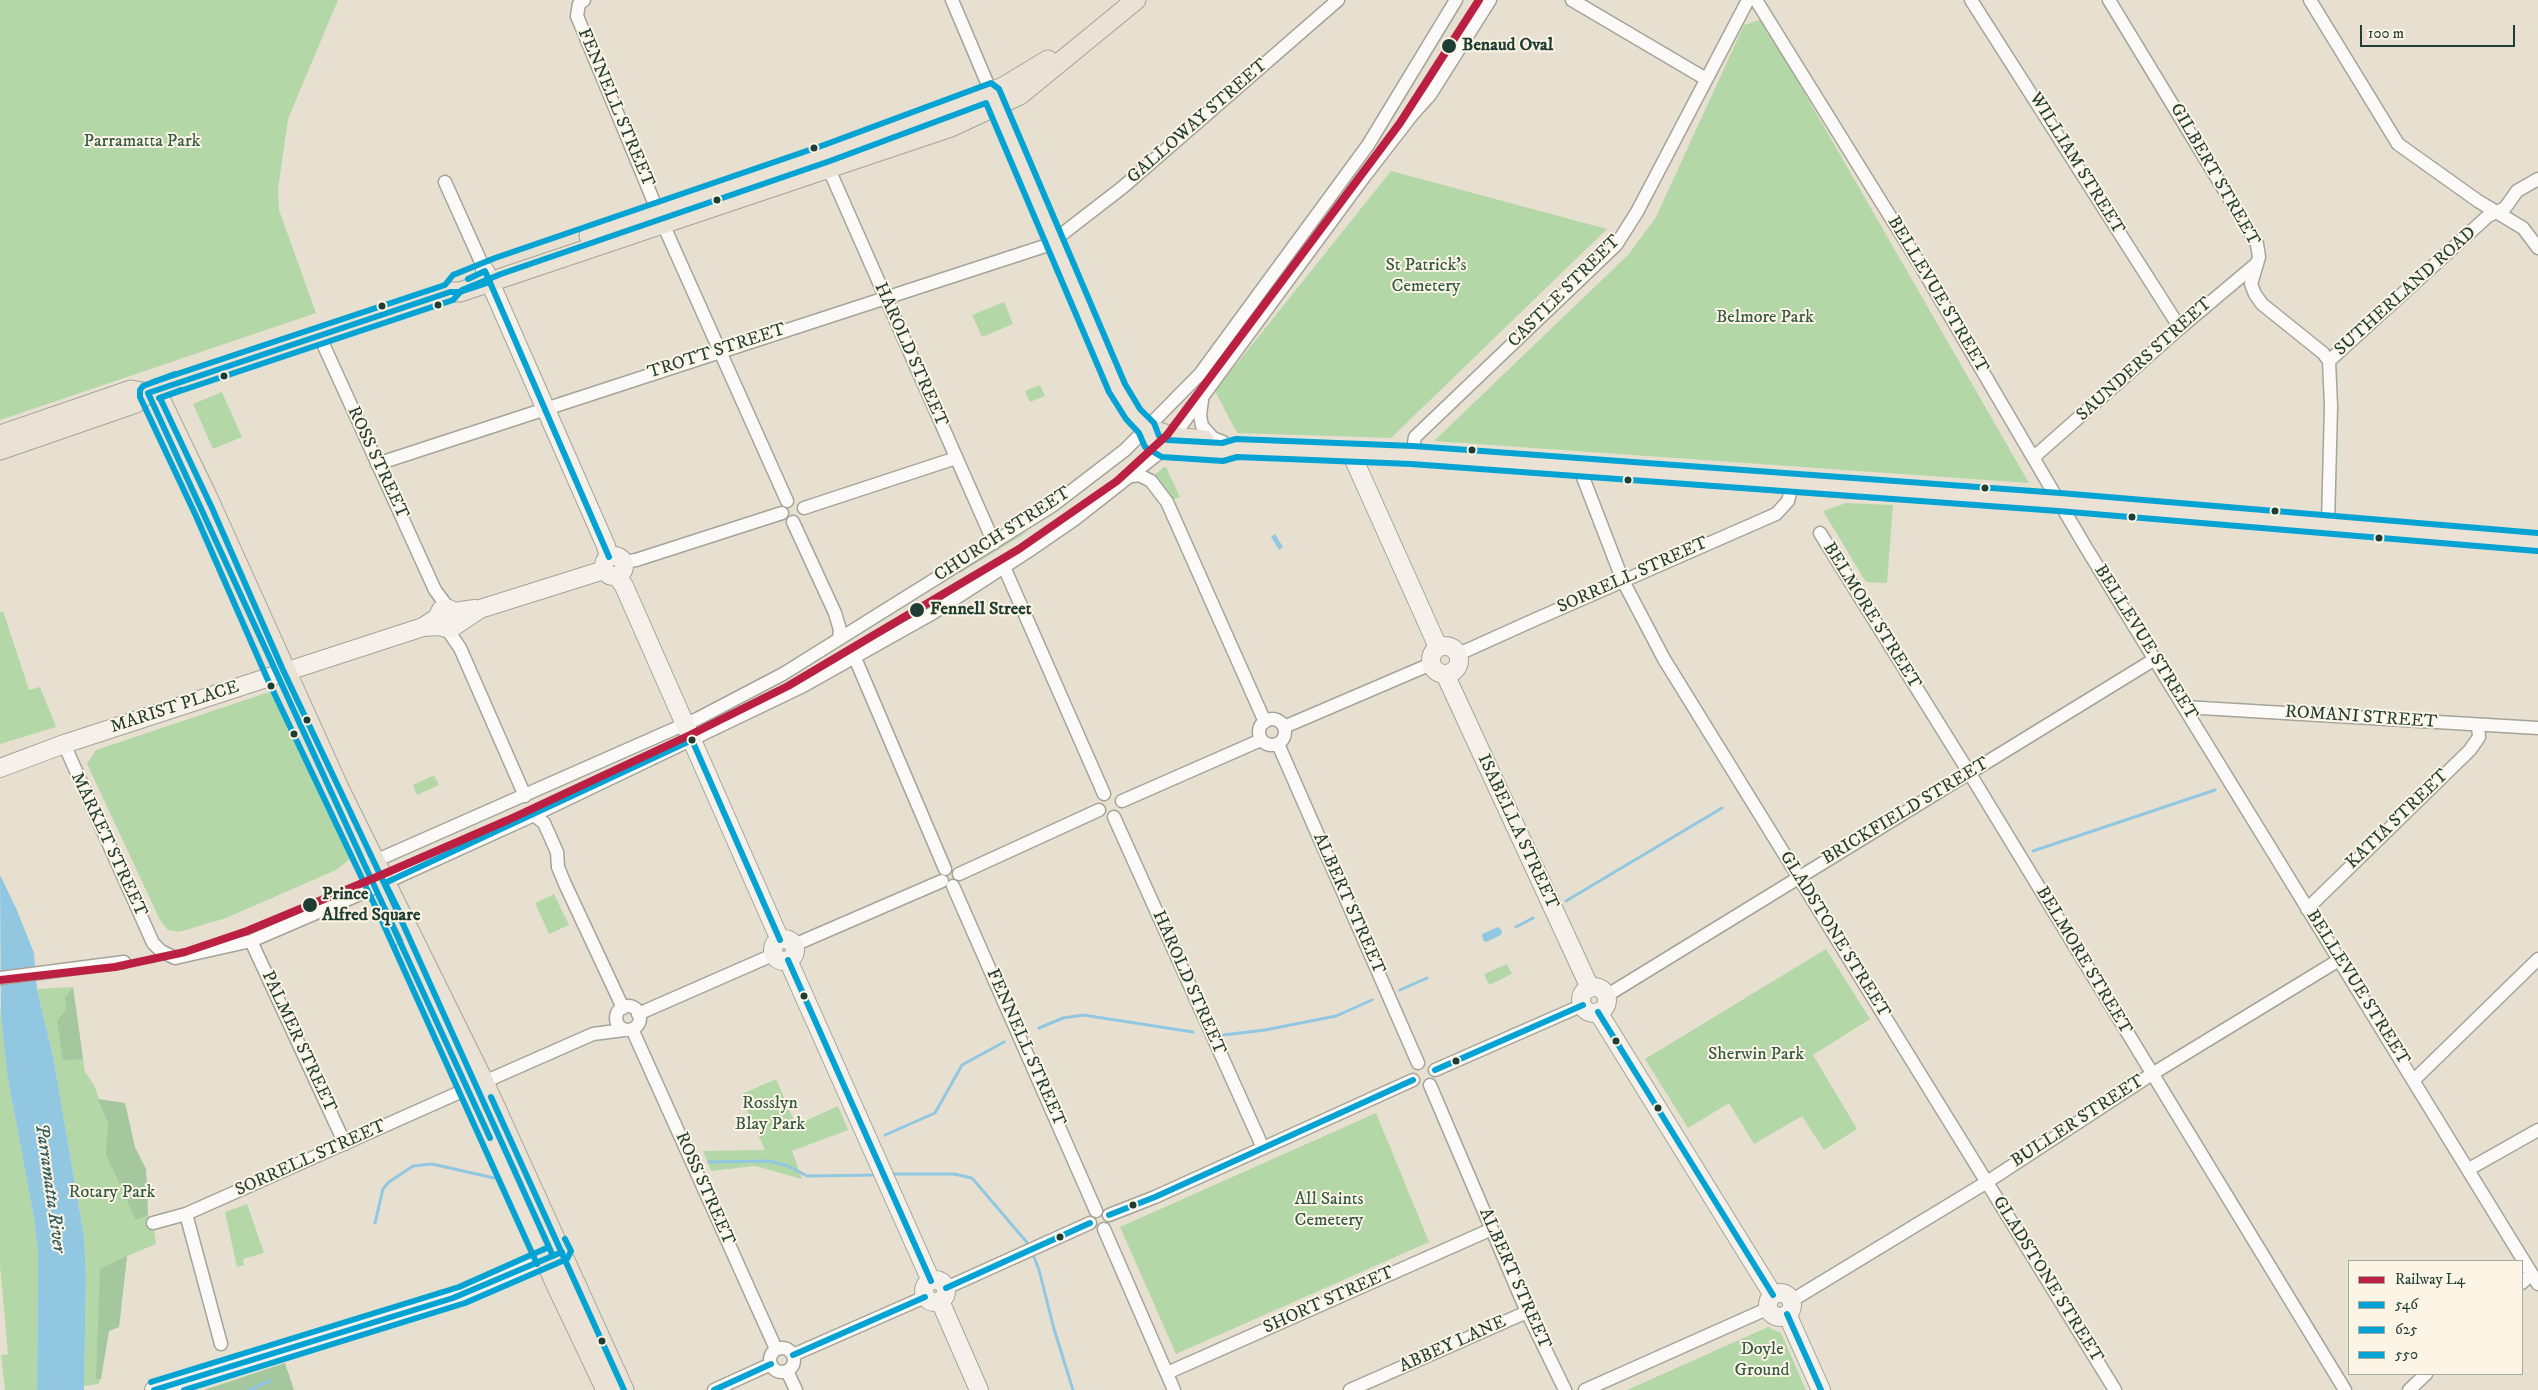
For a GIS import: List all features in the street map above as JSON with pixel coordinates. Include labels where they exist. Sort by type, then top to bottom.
[{"type":"main road","points":[[0,450],[136,403],[152,391],[450,292],[460,292],[487,277],[661,218],[951,127],[994,100],[1050,59],[1119,0]]},
{"type":"main road","points":[[661,218],[924,119],[994,100],[1012,100],[1038,82],[1136,0]]},
{"type":"main road","points":[[994,100],[1056,241],[1117,388],[1133,414],[1147,428],[1169,443],[1223,452],[1229,445],[1412,455],[1793,482],[1843,488],[2059,502],[2538,542]]},
{"type":"main road","points":[[0,435],[131,390],[152,391]]},
{"type":"main road","points":[[152,391],[380,885],[467,1089],[624,1390]]},
{"type":"main road","points":[[281,672],[375,861],[380,885],[484,1082],[606,1390]]},
{"type":"street","name":"FENNELL STREET","points":[[584,0],[579,4],[577,16],[661,218],[787,501]]},
{"type":"street","points":[[952,0],[994,100]]},
{"type":"street","name":"GALLOWAY STREET","points":[[1056,241],[1123,187],[1338,0]]},
{"type":"street","name":"CHURCH STREET","points":[[154,945],[175,958],[251,941],[534,815],[689,732],[1052,506],[1125,450],[1200,374],[1356,162],[1456,0]]},
{"type":"street","name":"CHURCH STREET","points":[[375,861],[525,796],[669,730],[689,732],[855,658],[1004,567],[1075,519],[1132,476],[1169,443],[1364,177],[1430,95],[1490,0]]},
{"type":"street","points":[[1572,0],[1706,79]]},
{"type":"street","name":"CASTLE STREET","points":[[1412,455],[1415,437],[1616,245],[1637,212],[1748,0]]},
{"type":"street","name":"BELLEVUE STREET","points":[[1756,0],[1914,254],[2059,502],[2307,909],[2469,1169],[2519,1260]]},
{"type":"street","name":"WILLIAM STREET","points":[[1971,0],[2180,328]]},
{"type":"street","name":"GILBERT STREET","points":[[2109,0],[2254,237],[2259,250],[2251,284],[2255,294],[2262,304],[2323,353],[2329,361]]},
{"type":"street","points":[[2310,0],[2398,144],[2496,213],[2523,228],[2538,248]]},
{"type":"street","name":"HAROLD STREET","points":[[828,167],[994,543]]},
{"type":"street","name":"SUTHERLAND ROAD","points":[[2328,524],[2331,406],[2329,361],[2488,216],[2505,208],[2517,191],[2538,179]]},
{"type":"street","points":[[445,182],[606,546],[613,566],[624,586],[689,732],[979,1390]]},
{"type":"street","name":"TROTT STREET","points":[[378,464],[719,351],[1043,247],[1056,241]]},
{"type":"street","name":"SAUNDERS STREET","points":[[2034,458],[2180,328],[2257,263]]},
{"type":"street","name":"ROSS STREET","points":[[319,335],[435,590],[435,604],[444,620],[459,637],[460,648],[525,796]]},
{"type":"street","points":[[1203,395],[1200,409],[1202,426],[1213,438],[1229,445]]},
{"type":"street","points":[[1351,453],[1438,647]]},
{"type":"street","points":[[804,508],[956,458]]},
{"type":"street","name":"GLADSTONE STREET","points":[[1579,467],[1623,581],[1664,659],[2115,1390]]},
{"type":"street","points":[[1132,476],[1139,475],[1151,481],[1162,494],[1172,511],[1264,722]]},
{"type":"street","name":"SORRELL STREET","points":[[1458,657],[1463,652],[1776,514],[1788,501],[1793,482]]},
{"type":"street","points":[[794,522],[803,516],[804,508],[798,500],[787,501],[783,506],[782,513],[785,519],[794,522],[829,600],[838,624],[839,638]]},
{"type":"street","points":[[613,566],[782,513]]},
{"type":"street","name":"BELMORE STREET","points":[[1820,533],[1970,774],[2345,1390]]},
{"type":"street","name":"MARIST PLACE","points":[[0,768],[64,744],[281,672],[613,566]]},
{"type":"street","points":[[1004,567],[1104,794]]},
{"type":"street","points":[[1284,727],[1438,669],[1456,670],[1458,657],[1452,648],[1438,647],[1432,652],[1438,669]]},
{"type":"street","points":[[855,658],[945,868]]},
{"type":"street","name":"BRICKFIELD STREET","points":[[1606,996],[2155,659]]},
{"type":"street","name":"ISABELLA STREET","points":[[1438,669],[1590,988]]},
{"type":"street","name":"ROMANI STREET","points":[[2184,707],[2478,726],[2538,728]]},
{"type":"street","points":[[1268,719],[1277,720],[1284,727],[1284,738],[1278,744],[1270,746],[1261,740],[1259,729],[1264,722],[1268,719]]},
{"type":"street","name":"KATIA STREET","points":[[2307,909],[2470,750],[2479,737],[2478,726]]},
{"type":"street","points":[[1122,801],[1261,740]]},
{"type":"street","name":"MARKET STREET","points":[[64,744],[154,945]]},
{"type":"street","name":"ALBERT STREET","points":[[1278,744],[1418,1064]]},
{"type":"street","points":[[1114,793],[1122,801],[1122,811],[1114,817],[1106,817],[1099,810],[1099,800],[1104,794],[1114,793]]},
{"type":"street","points":[[959,874],[1099,810]]},
{"type":"street","points":[[534,815],[544,823],[557,852],[558,867],[619,1013],[618,1025],[628,1029]]},
{"type":"street","name":"HAROLD STREET","points":[[1114,817],[1263,1148]]},
{"type":"street","points":[[638,1014],[784,950],[959,880],[959,874],[955,868],[945,868]]},
{"type":"street","points":[[945,868],[941,873],[947,884]]},
{"type":"street","name":"FENNELL STREET","points":[[947,884],[1096,1211]]},
{"type":"street","name":"PALMER STREET","points":[[251,941],[346,1144]]},
{"type":"street","points":[[2414,1080],[2538,959]]},
{"type":"street","name":"BULLER STREET","points":[[1789,1308],[2152,1074],[2339,960]]},
{"type":"street","points":[[0,978],[124,962]]},
{"type":"street","points":[[1435,1070],[1590,1009],[1605,1008],[1606,996],[1598,988],[1590,988],[1582,997],[1590,1009],[1771,1302],[1776,1316],[1789,1308],[1821,1390]]},
{"type":"street","points":[[484,1082],[593,1034],[619,1013],[632,1008],[638,1014]]},
{"type":"street","points":[[593,1034],[628,1029],[637,1025],[638,1014]]},
{"type":"street","name":"ROSS STREET","points":[[628,1029],[776,1349]]},
{"type":"street","points":[[1418,1064],[1430,1064],[1435,1070],[1436,1077],[1430,1085],[1418,1086],[1413,1080],[1412,1069],[1418,1064]]},
{"type":"street","points":[[1104,1229],[1094,1228],[1090,1223],[1091,1216],[1096,1211],[1101,1210],[1109,1215],[1122,1212],[1413,1080]]},
{"type":"street","name":"ALBERT STREET","points":[[1430,1085],[1527,1312],[1565,1390]]},
{"type":"street","name":"SORRELL STREET","points":[[154,1223],[186,1214],[467,1089]]},
{"type":"street","points":[[2469,1169],[2538,1130]]},
{"type":"street","points":[[186,1214],[221,1344]]},
{"type":"street","points":[[1104,1229],[1109,1223],[1109,1215]]},
{"type":"street","points":[[793,1355],[1090,1223]]},
{"type":"street","points":[[1104,1229],[1174,1390]]},
{"type":"street","name":"SHORT STREET","points":[[1167,1373],[1492,1229]]},
{"type":"street","points":[[154,1390],[453,1298],[553,1256]]},
{"type":"street","name":"BELLEVUE STREET","points":[[2523,1267],[2530,1280]]},
{"type":"street","points":[[1586,1390],[1771,1302]]},
{"type":"street","name":"ABBEY LANE","points":[[1350,1390],[1527,1312]]},
{"type":"street","points":[[776,1349],[788,1349],[793,1355],[793,1366],[787,1371],[778,1371],[771,1364],[770,1355],[776,1349]]},
{"type":"street","points":[[714,1390],[771,1364]]},
{"type":"street","points":[[787,1371],[796,1390]]},
{"type":"street","points":[[2408,1390],[2425,1375]]},
{"type":"green space","name":"Parramatta Park","points":[[0,0],[338,0],[288,119],[278,189],[279,210],[316,313],[0,420]]},
{"type":"green space","name":"Belmore Park","points":[[1762,19],[2029,483],[1434,441],[1629,254],[1656,217],[1744,25]]},
{"type":"green space","name":"St Patrick's Cemetery","points":[[1391,171],[1607,229],[1391,438],[1237,433],[1215,391]]},
{"type":"green space","points":[[1004,302],[1013,324],[982,337],[972,315]]},
{"type":"green space","points":[[1040,385],[1045,396],[1030,402],[1025,391]]},
{"type":"green space","points":[[222,392],[242,437],[213,449],[193,404]]},
{"type":"green space","points":[[1166,467],[1180,497],[1172,500],[1152,477]]},
{"type":"green space","points":[[1846,503],[1893,505],[1887,583],[1866,582],[1823,511]]},
{"type":"green space","points":[[1031,530],[960,573],[958,569],[1000,544]]},
{"type":"green space","points":[[3,611],[29,690],[40,687],[56,727],[0,744],[0,612]]},
{"type":"green space","name":"Prince Alfred Square","points":[[269,692],[277,696],[350,859],[336,870],[226,918],[179,932],[168,930],[160,920],[87,764],[96,750]]},
{"type":"green space","points":[[434,775],[439,785],[417,795],[413,785]]},
{"type":"green space","points":[[554,894],[569,925],[549,934],[535,903]]},
{"type":"green space","name":"Sherwin Park","points":[[1826,949],[1870,1019],[1813,1055],[1857,1129],[1824,1150],[1802,1116],[1754,1144],[1729,1103],[1688,1128],[1645,1059]]},
{"type":"green space","points":[[1507,964],[1512,974],[1489,985],[1484,974]]},
{"type":"green space","name":"Rotary Park","points":[[73,987],[85,1072],[94,1085],[108,1123],[107,1154],[139,1171],[146,1169],[148,1215],[153,1223],[156,1244],[127,1256],[119,1327],[109,1331],[99,1384],[84,1386],[86,1276],[84,1237],[54,1061],[37,989]]},
{"type":"green space","points":[[73,988],[83,1059],[63,1060],[57,1021],[66,1010],[65,997]]},
{"type":"green space","points":[[0,1005],[7,1074],[34,1218],[38,1253],[37,1390],[5,1390],[1,1355],[8,1354],[0,1265]]},
{"type":"green space","name":"Rosslyn Blay Park","points":[[776,1079],[796,1125],[838,1106],[848,1130],[792,1151],[802,1179],[755,1166],[711,1171],[703,1151],[765,1150],[740,1095]]},
{"type":"green space","points":[[98,1099],[125,1103],[135,1147],[146,1169],[148,1215],[136,1220],[106,1154],[108,1123]]},
{"type":"green space","name":"All Saints Cemetery","points":[[1376,1113],[1429,1242],[1176,1354],[1120,1227]]},
{"type":"green space","points":[[247,1204],[264,1253],[243,1259],[244,1265],[237,1267],[225,1212]]},
{"type":"green space","points":[[127,1256],[119,1327],[109,1331],[101,1379],[96,1379],[100,1269]]},
{"type":"green space","name":"Doyle Ground","points":[[1768,1327],[1781,1333],[1806,1390],[1627,1390]]},
{"type":"green space","points":[[285,1363],[294,1390],[204,1390]]},
{"type":"water","points":[[1275,534],[1283,547],[1279,550],[1271,537]]},
{"type":"water","name":"Parramatta River","points":[[0,875],[34,953],[37,989],[54,1061],[84,1237],[86,1276],[84,1390],[37,1390],[38,1254],[34,1218],[7,1074],[1,1016]]},
{"type":"water","points":[[1498,927],[1502,931],[1501,935],[1486,942],[1483,940],[1482,934]]},
{"type":"waterway","points":[[2033,851],[2215,790]]},
{"type":"waterway","points":[[1566,901],[1722,808]]},
{"type":"waterway","points":[[1516,927],[1533,918]]},
{"type":"waterway","points":[[1400,990],[1427,978]]},
{"type":"waterway","points":[[1223,1035],[1265,1030],[1336,1016],[1372,1000]]},
{"type":"waterway","points":[[1039,1028],[1063,1018],[1083,1015],[1193,1032]]},
{"type":"waterway","points":[[885,1135],[935,1113],[962,1065],[1004,1042]]},
{"type":"waterway","points":[[709,1162],[770,1161],[788,1166],[807,1176],[877,1175]]},
{"type":"waterway","points":[[375,1223],[383,1189],[389,1182],[413,1166],[432,1164],[494,1178]]},
{"type":"waterway","points":[[891,1174],[954,1174],[972,1178],[1030,1246]]},
{"type":"waterway","points":[[1032,1252],[1039,1270],[1054,1329],[1073,1390]]},
{"type":"waterway","points":[[249,1390],[270,1381]]},
{"type":"rail line","name":"L4","points":[[0,980],[115,967],[185,952],[247,931],[372,879],[508,820],[690,735],[788,686],[1019,549],[1117,481],[1167,435],[1400,123],[1479,0]]},
{"type":"transit line","name":"550","points":[[153,382],[445,285],[453,275],[495,258],[824,145],[991,83],[999,89],[1125,384],[1140,409],[1154,423],[1159,436],[1167,440],[1222,443],[1236,439],[1413,446],[2060,493],[2538,533]]},
{"type":"transit line","name":"625","points":[[159,398],[453,300],[462,290],[501,274],[830,161],[986,103],[1109,392],[1126,419],[1139,433],[1145,447],[1162,457],[1223,461],[1237,457],[1411,464],[2058,511],[2537,551]]},
{"type":"transit line","name":"546","points":[[468,279],[485,271],[609,557]]},
{"type":"transit line","name":"546","points":[[490,282],[460,292],[450,292],[148,393],[490,1138]]},
{"type":"transit line","name":"625","points":[[175,374],[143,386],[140,390],[140,397],[196,516],[267,678],[377,910],[537,1264]]},
{"type":"transit line","name":"550","points":[[181,390],[160,398],[212,508],[283,670],[393,902],[553,1256]]},
{"type":"transit line","name":"546","points":[[692,740],[780,940]]},
{"type":"transit line","name":"546","points":[[403,919],[385,883],[692,740]]},
{"type":"transit line","name":"546","points":[[788,960],[931,1281]]},
{"type":"transit line","name":"546","points":[[1435,1070],[1583,1005]]},
{"type":"transit line","name":"546","points":[[1598,1012],[1773,1295]]},
{"type":"transit line","name":"546","points":[[1109,1215],[1155,1197],[1413,1080]]},
{"type":"transit line","name":"546","points":[[491,1097],[624,1390]]},
{"type":"transit line","name":"546","points":[[946,1288],[1090,1223]]},
{"type":"transit line","name":"625","points":[[184,1390],[465,1303],[567,1259],[571,1251],[565,1239]]},
{"type":"transit line","name":"550","points":[[151,1382],[459,1287],[549,1247]]},
{"type":"transit line","name":"546","points":[[154,1390],[453,1298],[562,1252]]},
{"type":"transit line","name":"546","points":[[793,1355],[925,1297]]},
{"type":"transit line","name":"546","points":[[1787,1314],[1821,1390]]},
{"type":"transit line","name":"546","points":[[714,1390],[771,1364]]},
{"type":"place","name":"Benaud Oval","points":[[1449,46]]},
{"type":"place","name":"Fennell Street","points":[[917,610]]},
{"type":"place","name":"Prince Alfred Square","points":[[310,905]]}]
